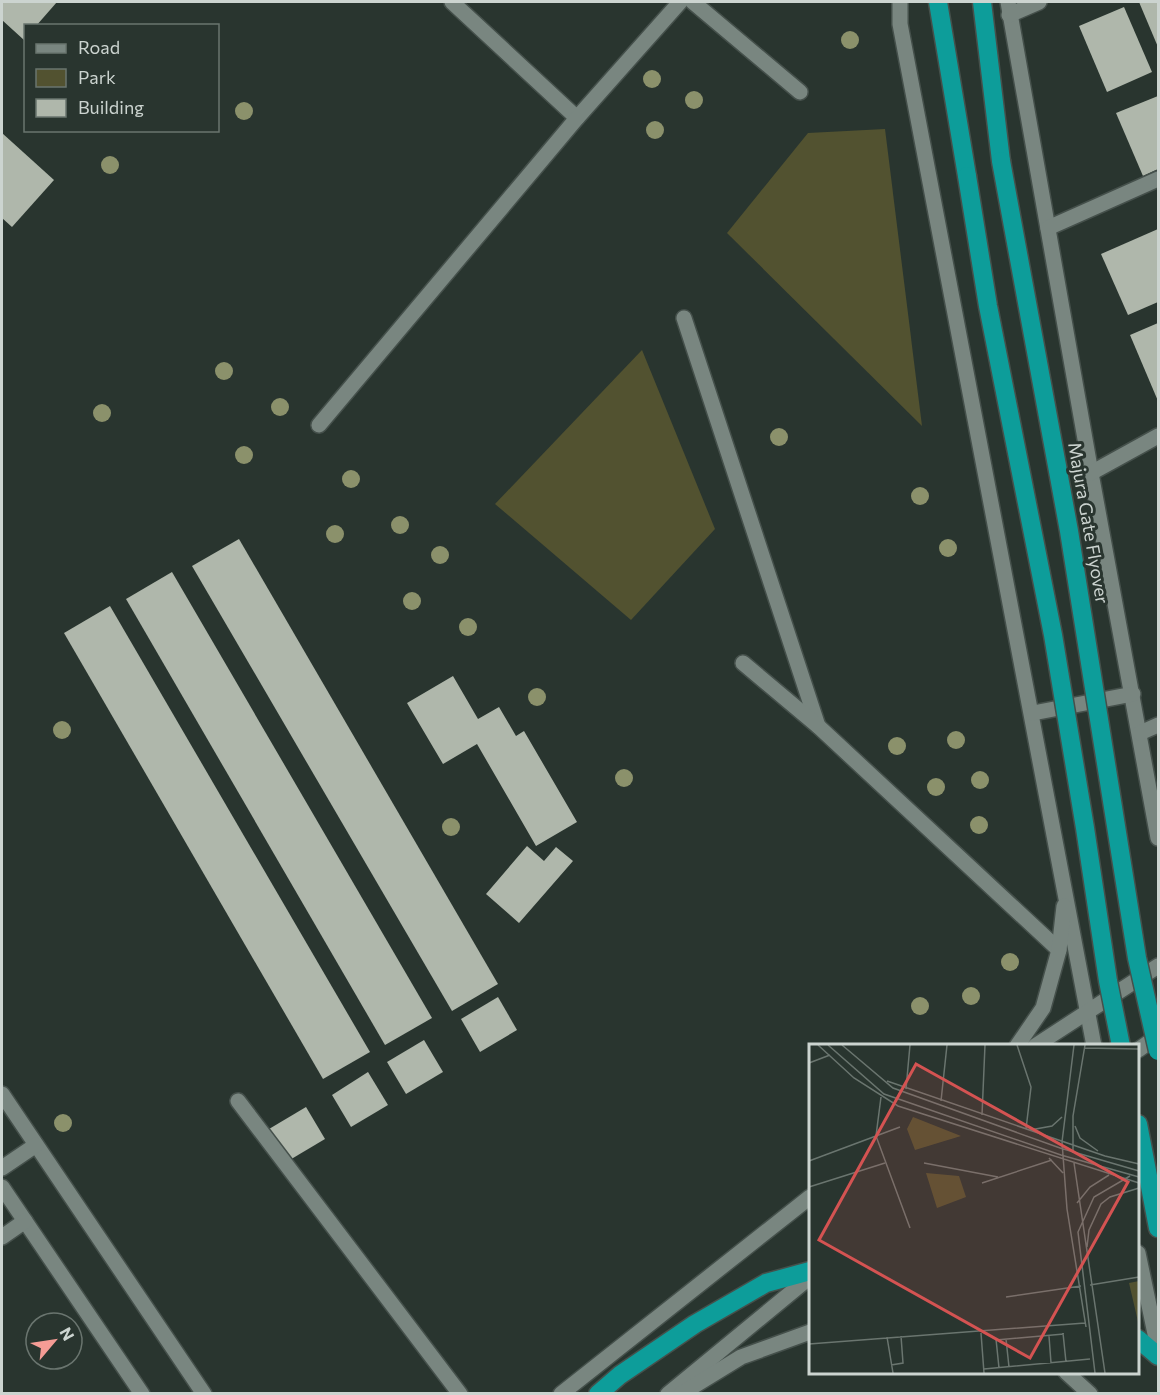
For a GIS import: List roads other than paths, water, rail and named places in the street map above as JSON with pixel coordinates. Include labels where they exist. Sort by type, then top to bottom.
[{"type":"highway","points":[[938,2],[988,306],[1053,635],[1108,981],[1121,1044]]},
{"type":"highway","name":"Majura Gate Flyover","points":[[982,2],[1001,161],[1069,531],[1137,958],[1158,1051]]},
{"type":"highway","points":[[1139,1134],[1158,1228]]},
{"type":"highway","points":[[598,1394],[620,1375],[695,1324],[766,1283],[809,1271]]},
{"type":"highway","points":[[1139,1341],[1158,1356]]},
{"type":"street","points":[[453,2],[577,118]]},
{"type":"street","points":[[319,425],[577,118],[680,2]]},
{"type":"street","points":[[693,2],[800,92]]},
{"type":"street","points":[[900,2],[900,24],[1033,713],[1094,1044]]},
{"type":"street","points":[[1039,2],[1009,8],[1158,838]]},
{"type":"street","points":[[1048,228],[1158,179]]},
{"type":"street","points":[[684,318],[818,726]]},
{"type":"street","points":[[1091,473],[1158,436]]},
{"type":"street","points":[[743,663],[818,726],[1059,950]]},
{"type":"street","points":[[1033,713],[1133,694]]},
{"type":"street","points":[[1140,733],[1158,725]]},
{"type":"street","points":[[1143,751],[1158,773]]},
{"type":"street","points":[[1018,1044],[1043,1008],[1059,950],[1066,888]]},
{"type":"street","points":[[1038,1044],[1158,966]]},
{"type":"street","points":[[1139,1049],[1158,1036]]},
{"type":"street","points":[[2,1094],[204,1394]]},
{"type":"street","points":[[238,1101],[460,1394]]},
{"type":"street","points":[[2,1168],[36,1145]]},
{"type":"street","points":[[2,1187],[142,1394]]},
{"type":"street","points":[[561,1394],[809,1198]]},
{"type":"street","points":[[2,1238],[25,1221]]},
{"type":"street","points":[[1140,1277],[1158,1348]]},
{"type":"street","points":[[668,1394],[809,1278]]},
{"type":"street","points":[[681,1394],[741,1357],[809,1332]]},
{"type":"street","points":[[1068,1374],[1090,1394]]}]
